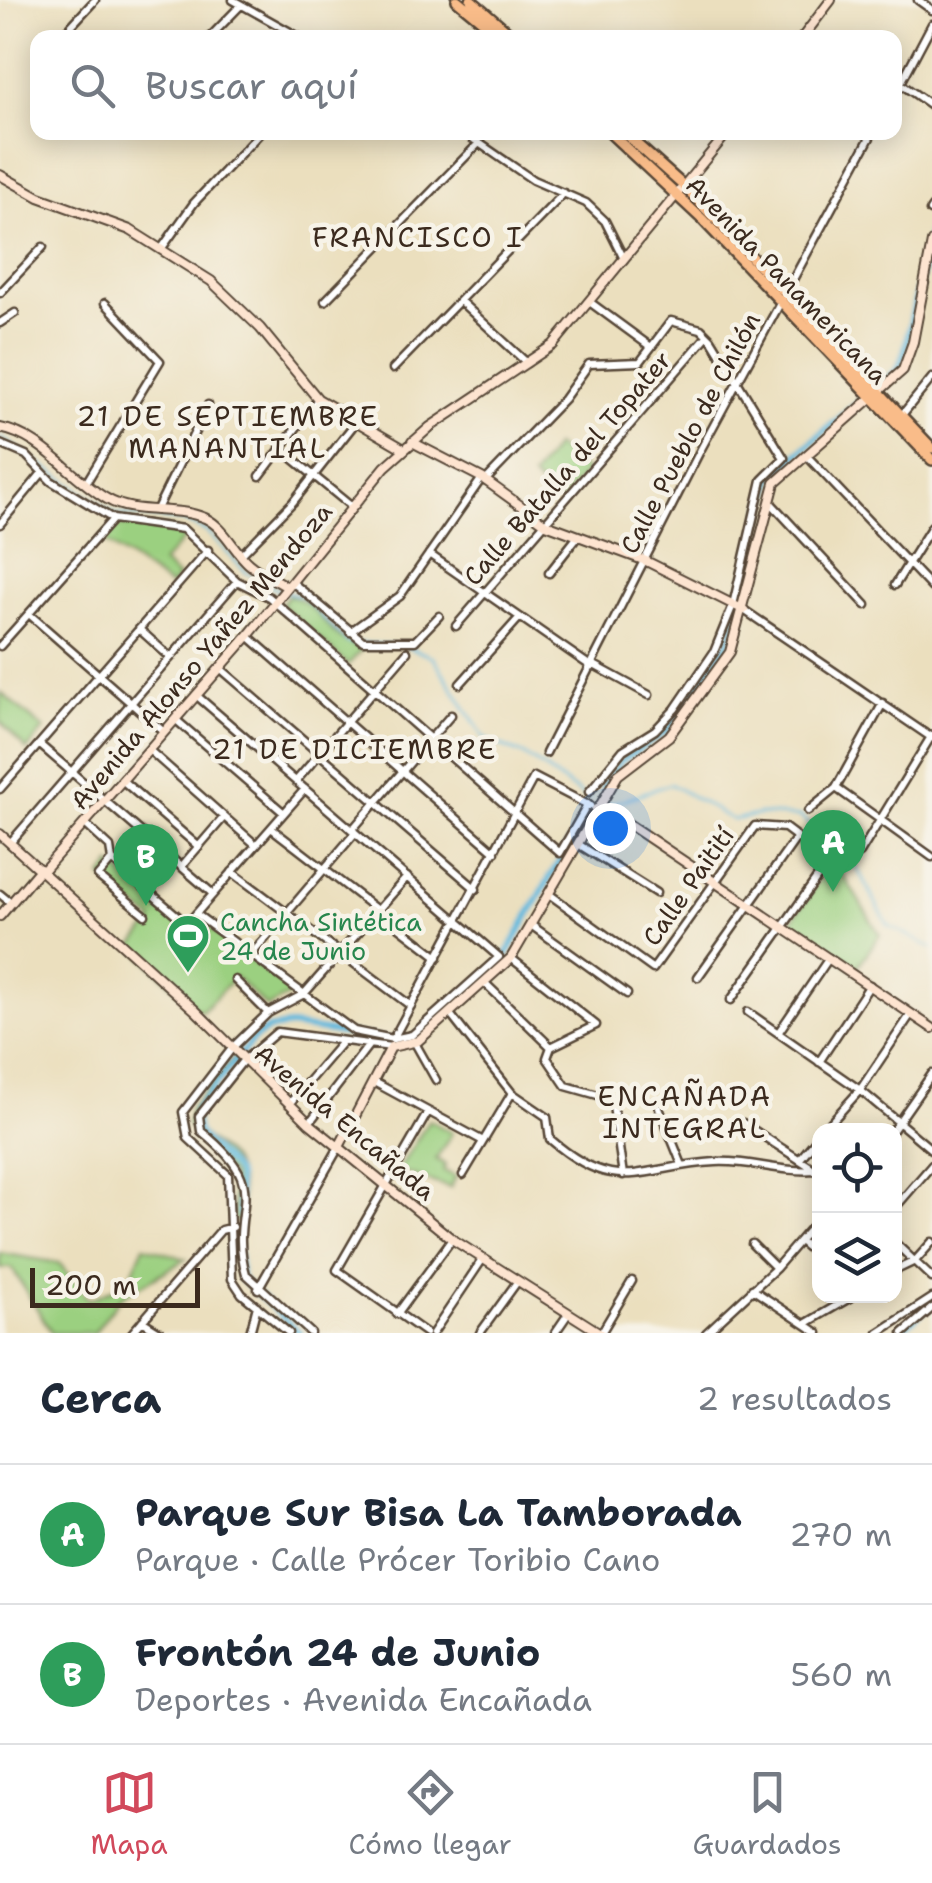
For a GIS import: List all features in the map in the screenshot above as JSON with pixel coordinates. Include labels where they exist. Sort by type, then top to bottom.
[{"type":"main road","points":[[457,0],[502,30]]},
{"type":"main road","points":[[471,0],[496,30]]},
{"type":"main road","points":[[808,30],[831,0]]},
{"type":"main road","name":"Avenida Panamericana","points":[[619,140],[681,191]]},
{"type":"main road","name":"Avenida Panamericana","points":[[631,140],[932,448]]},
{"type":"main road","name":"Avenida Alonso Yañez Mendoza","points":[[0,916],[248,636],[404,449],[553,345],[722,140]]},
{"type":"main road","points":[[0,176],[39,197],[130,230],[162,248],[242,308],[318,399],[404,449]]},
{"type":"main road","points":[[339,1147],[392,1043],[415,1043],[511,958],[578,844],[592,807],[602,800],[622,769],[656,749],[675,729],[730,652],[738,608],[775,483],[899,375],[910,352],[932,242]]},
{"type":"main road","name":"Avenida Panamericana","points":[[877,394],[932,460]]},
{"type":"main road","points":[[0,428],[29,435],[58,465],[121,506],[158,508],[212,522],[241,556],[286,588]]},
{"type":"main road","points":[[412,442],[483,480],[546,524],[646,561],[738,608]]},
{"type":"main road","points":[[592,807],[618,816],[932,1028]]},
{"type":"main road","name":"Avenida Encañada","points":[[0,834],[309,1123],[482,1260],[600,1333]]},
{"type":"street","points":[[68,30],[96,0]]},
{"type":"street","points":[[918,0],[932,10]]},
{"type":"street","points":[[215,30],[237,3],[286,30]]},
{"type":"street","points":[[902,82],[932,24]]},
{"type":"street","points":[[902,85],[932,106]]},
{"type":"street","points":[[162,248],[194,203],[253,140]]},
{"type":"street","points":[[475,140],[533,180],[579,198],[605,221],[625,260]]},
{"type":"street","name":"Calle Pueblo de Chilón","points":[[546,753],[737,383],[869,140]]},
{"type":"street","points":[[325,301],[480,143]]},
{"type":"street","points":[[393,369],[564,193]]},
{"type":"street","points":[[0,294],[43,247]]},
{"type":"street","points":[[460,301],[527,363]]},
{"type":"street","points":[[86,484],[160,362],[105,303]]},
{"type":"street","points":[[590,303],[652,346]]},
{"type":"street","points":[[0,323],[15,313]]},
{"type":"street","points":[[350,632],[400,596],[483,480],[564,399],[590,364],[637,364],[671,321],[690,324],[707,336],[784,458],[762,480],[738,608],[723,638],[675,709],[655,730],[622,750],[589,792]]},
{"type":"street","name":"Calle Batalla del Topater","points":[[456,626],[707,336]]},
{"type":"street","points":[[900,416],[932,378]]},
{"type":"street","points":[[260,476],[318,399]]},
{"type":"street","points":[[158,508],[208,405]]},
{"type":"street","points":[[241,556],[356,422]]},
{"type":"street","points":[[0,444],[26,454],[42,473],[113,518],[174,526],[208,550],[237,581],[274,604],[429,740],[515,814],[560,853],[592,807],[534,777],[515,814],[458,922],[392,1043]]},
{"type":"street","points":[[280,448],[352,507]]},
{"type":"street","points":[[806,455],[932,588]]},
{"type":"street","points":[[0,524],[42,473]]},
{"type":"street","points":[[771,502],[866,605]]},
{"type":"street","points":[[0,646],[113,518]]},
{"type":"street","points":[[895,584],[932,526]]},
{"type":"street","points":[[549,573],[578,536]]},
{"type":"street","points":[[0,789],[208,550]]},
{"type":"street","points":[[429,554],[593,666],[649,695]]},
{"type":"street","points":[[10,842],[237,581]]},
{"type":"street","points":[[286,588],[304,588],[363,641],[415,642],[438,616]]},
{"type":"street","points":[[738,608],[931,737],[860,853]]},
{"type":"street","points":[[29,614],[164,732]]},
{"type":"street","points":[[460,684],[520,618]]},
{"type":"street","points":[[139,629],[170,657]]},
{"type":"street","points":[[248,636],[495,852]]},
{"type":"street","points":[[296,781],[407,652]]},
{"type":"street","points":[[220,668],[476,888]]},
{"type":"street","points":[[196,696],[500,957],[412,1035],[368,1046],[278,1032],[238,1055],[184,1112],[188,1138],[228,1175],[232,1278],[289,1333]]},
{"type":"street","points":[[808,811],[836,788],[883,703]]},
{"type":"street","points":[[252,955],[451,715]]},
{"type":"street","points":[[176,719],[284,813]]},
{"type":"street","points":[[39,744],[213,894]]},
{"type":"street","points":[[149,750],[256,845]]},
{"type":"street","points":[[122,781],[199,847]]},
{"type":"street","points":[[836,788],[932,857]]},
{"type":"street","points":[[85,824],[110,847],[112,860],[187,924],[305,789]]},
{"type":"street","points":[[182,867],[224,817]]},
{"type":"street","name":"Calle Paitití","points":[[549,894],[653,969],[755,826],[785,828],[797,837]]},
{"type":"street","points":[[270,828],[438,957]]},
{"type":"street","points":[[698,977],[797,837],[830,861],[731,1000]]},
{"type":"street","points":[[578,844],[656,893]]},
{"type":"street","points":[[112,860],[98,876],[144,915]]},
{"type":"street","points":[[232,872],[411,1006]]},
{"type":"street","points":[[311,1333],[258,1289],[244,1265],[241,1172],[198,1122],[200,1111],[268,1014],[304,994],[407,877]]},
{"type":"street","points":[[0,894],[11,903]]},
{"type":"street","points":[[196,914],[354,1031],[392,1043]]},
{"type":"street","points":[[531,925],[627,994]]},
{"type":"street","points":[[511,958],[596,1025],[550,1047],[547,1058],[566,1086],[612,1099],[623,1175]]},
{"type":"street","points":[[778,1033],[829,958]]},
{"type":"street","points":[[235,980],[268,1014]]},
{"type":"street","points":[[486,984],[550,1047]]},
{"type":"street","points":[[819,1062],[870,986]]},
{"type":"street","points":[[748,1012],[860,1090],[932,1150]]},
{"type":"street","points":[[450,1014],[512,1093],[548,1117],[550,1140],[579,1164],[623,1175],[716,1162],[812,1172]]},
{"type":"street","points":[[831,1123],[860,1090],[911,1014]]},
{"type":"street","points":[[288,1104],[342,1042]]},
{"type":"street","points":[[415,1043],[436,1080]]},
{"type":"street","points":[[309,1123],[368,1046]]},
{"type":"street","points":[[900,1122],[932,1074]]},
{"type":"street","points":[[374,1082],[483,1142]]},
{"type":"street","points":[[463,1176],[512,1093]]},
{"type":"street","points":[[659,1108],[682,1166]]},
{"type":"street","points":[[426,1333],[337,1270],[428,1112]]},
{"type":"street","points":[[743,1123],[812,1168]]},
{"type":"street","points":[[800,1159],[812,1145]]},
{"type":"street","points":[[258,1289],[339,1147]]},
{"type":"street","points":[[902,1200],[932,1164]]},
{"type":"street","points":[[132,1333],[221,1230],[243,1227]]},
{"type":"street","points":[[709,1332],[776,1268],[812,1227]]},
{"type":"street","points":[[397,1314],[452,1238]]},
{"type":"street","points":[[800,1241],[812,1252]]},
{"type":"street","points":[[902,1268],[915,1262],[932,1242]]},
{"type":"street","points":[[752,1244],[776,1268]]},
{"type":"street","points":[[902,1250],[932,1278]]},
{"type":"street","points":[[433,1333],[482,1260]]},
{"type":"street","points":[[600,1333],[632,1281]]},
{"type":"street","points":[[480,1333],[517,1282]]},
{"type":"street","points":[[752,1289],[818,1333]]},
{"type":"street","points":[[805,1324],[841,1303]]},
{"type":"street","points":[[878,1333],[930,1304]]},
{"type":"street","points":[[903,1333],[930,1304]]},
{"type":"street","points":[[250,1333],[257,1306]]},
{"type":"street","points":[[554,1333],[568,1314]]},
{"type":"street","points":[[142,1322],[161,1333]]},
{"type":"green space","points":[[555,446],[587,471],[560,501],[532,478]]},
{"type":"green space","points":[[115,525],[172,529],[186,536],[162,563],[178,577],[170,586],[101,539]]},
{"type":"green space","points":[[288,595],[308,606],[341,639],[363,648],[348,665],[281,604]]},
{"type":"green space","points":[[0,692],[44,729],[27,750],[0,721]]},
{"type":"green space","points":[[834,860],[880,935],[855,970],[790,923]]},
{"type":"green space","points":[[112,865],[187,929],[198,918],[293,993],[267,1008],[235,977],[202,1011],[196,1009],[132,946],[154,921],[102,877]]},
{"type":"green space","points":[[232,1058],[237,1062],[206,1097],[196,1119],[200,1132],[235,1167],[241,1189],[241,1221],[234,1221],[231,1176],[187,1125],[190,1108]]},
{"type":"green space","points":[[429,1120],[452,1133],[436,1159],[446,1165],[443,1170],[456,1177],[450,1188],[398,1170]]},
{"type":"green space","points":[[144,1246],[186,1259],[120,1298],[94,1333],[52,1333],[12,1268],[0,1268],[0,1253],[59,1263],[89,1300],[128,1282]]},
{"type":"waterway","points":[[881,384],[898,369],[904,354],[932,221]]},
{"type":"waterway","points":[[602,787],[621,761],[666,732],[728,643],[773,475],[863,398]]},
{"type":"waterway","points":[[0,437],[115,514],[184,521],[206,531],[247,573],[276,589],[302,596],[348,643],[402,645],[433,657],[485,739],[526,756],[588,799]]},
{"type":"waterway","points":[[605,806],[670,784],[733,820],[761,814],[801,817],[858,870],[888,925],[932,948]]},
{"type":"waterway","points":[[502,963],[585,815]]},
{"type":"waterway","points":[[411,1041],[436,1020]]},
{"type":"waterway","points":[[239,1214],[237,1175],[201,1137],[195,1119],[196,1109],[253,1039],[268,1029],[290,1026],[399,1042]]},
{"type":"waterway","points":[[237,1240],[241,1279],[300,1333]]},
{"type":"waterway","points":[[898,1333],[932,1303]]},
{"type":"place","name":"Parque Sur Bisa La Tamborada","points":[[833,892]]},
{"type":"place","name":"Frontón 24 de Junio","points":[[146,906]]},
{"type":"place","name":"Cancha Sintética 24 de Junio","points":[[188,974]]},
{"type":"district","name":"FRANCISCO I","points":[[418,237]]},
{"type":"district","name":"21 DE SEPTIEMBRE MANANTIAL","points":[[228,432]]},
{"type":"district","name":"21 DE DICIEMBRE","points":[[355,749]]},
{"type":"district","name":"ENCAÑADA INTEGRAL","points":[[685,1112]]}]
